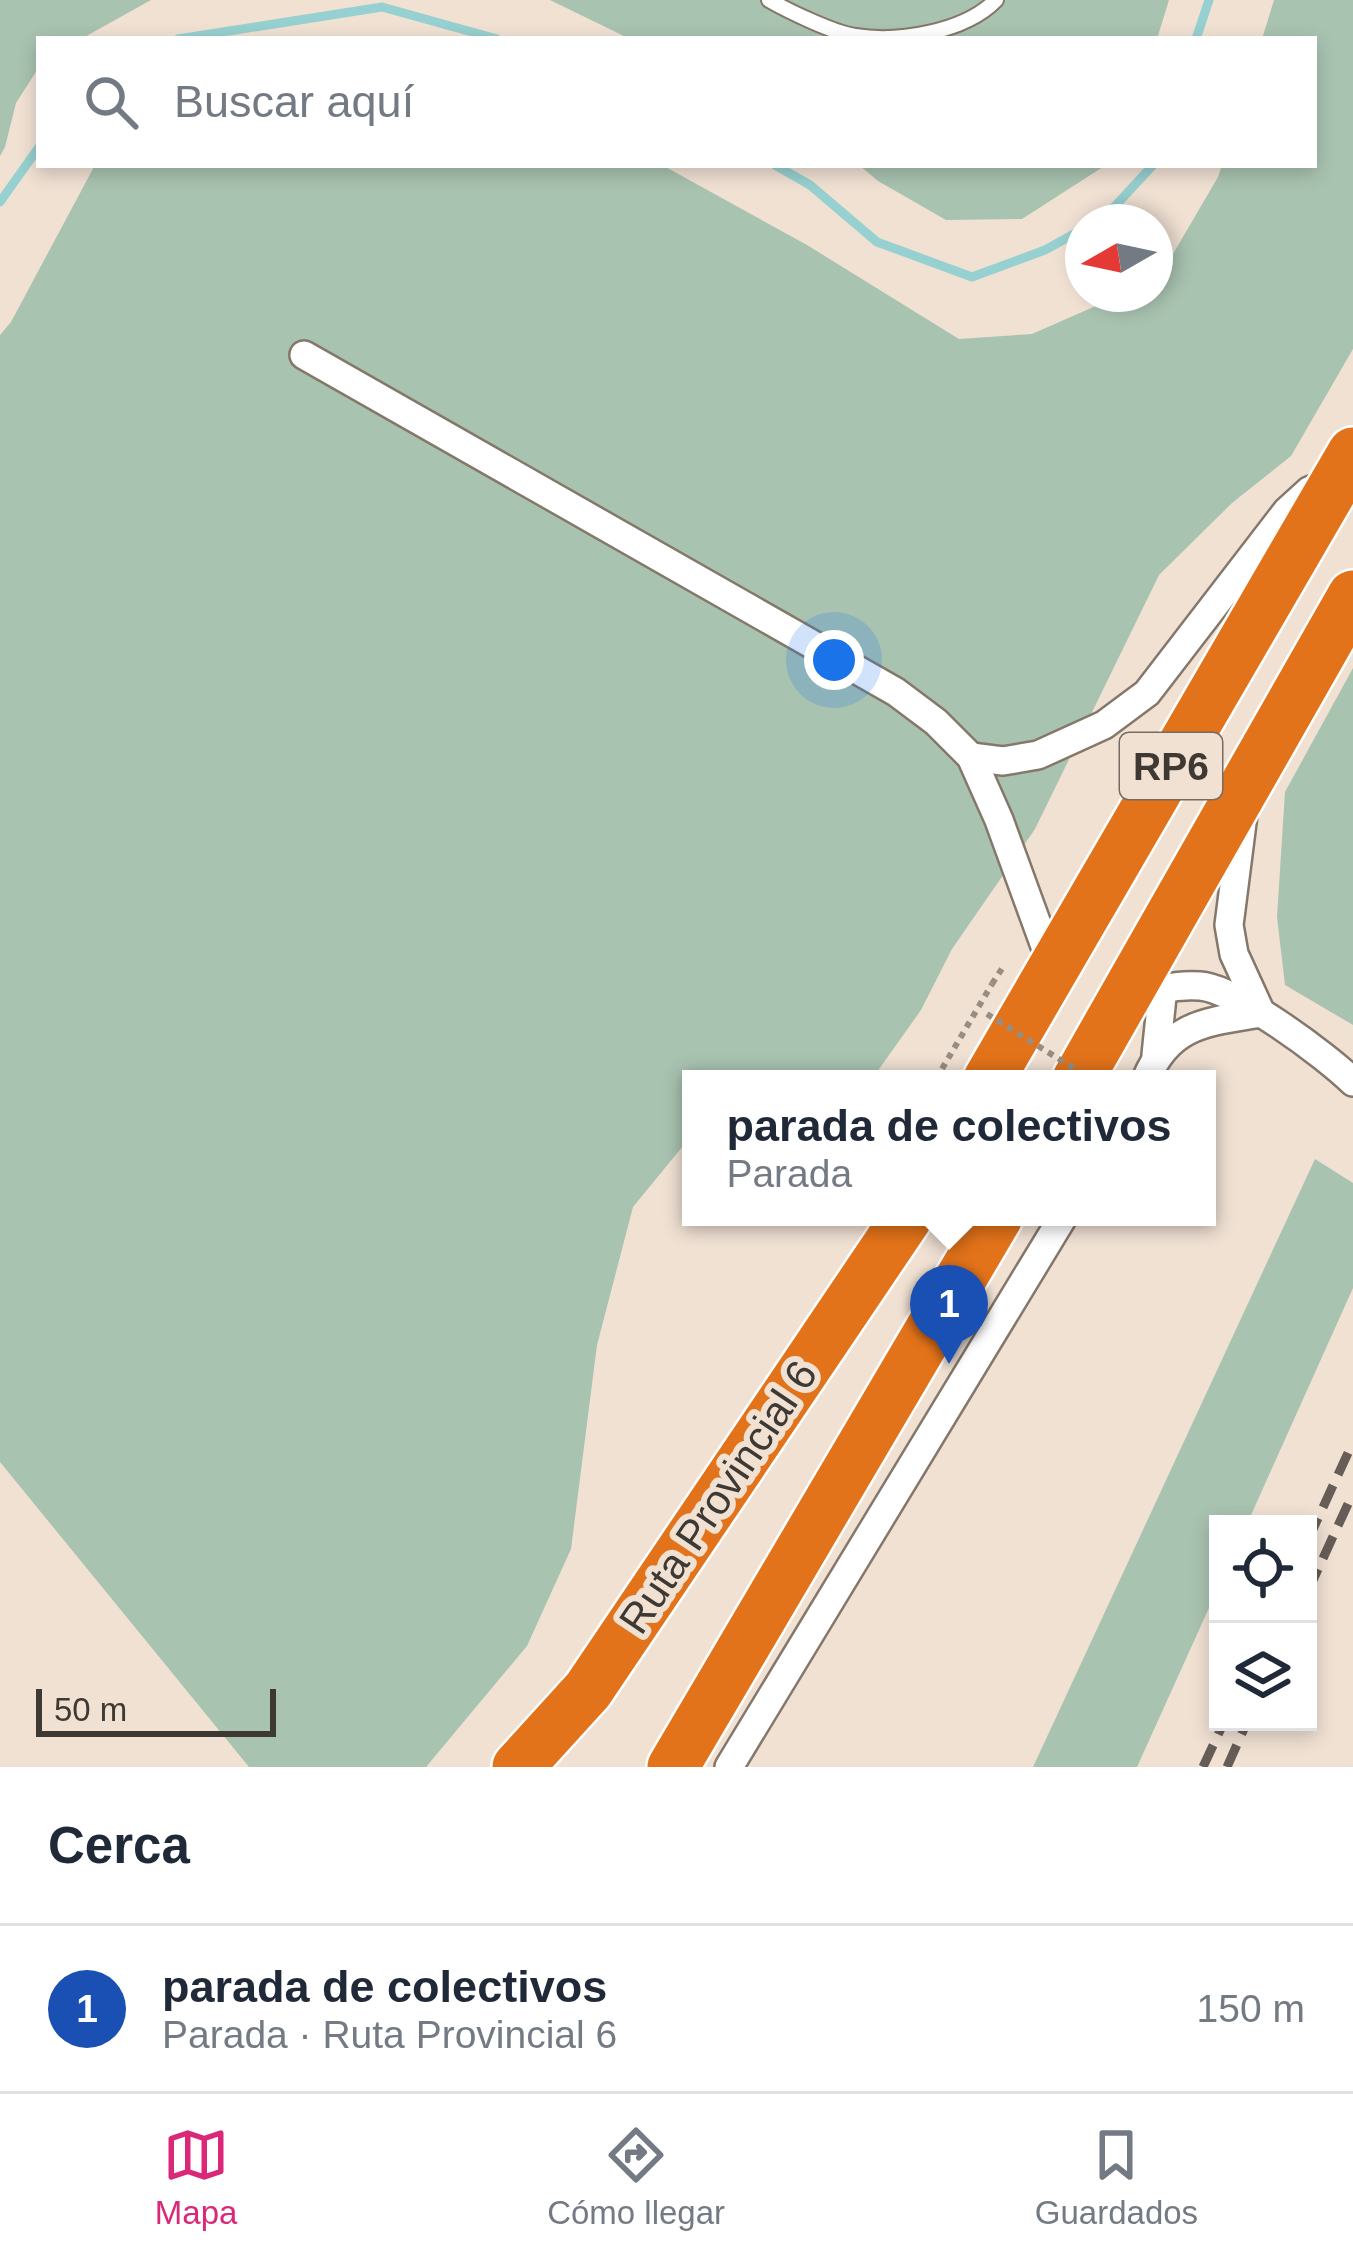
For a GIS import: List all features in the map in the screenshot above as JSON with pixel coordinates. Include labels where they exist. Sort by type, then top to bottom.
[{"type":"highway","name":"RP6","points":[[994,1070],[1346,465]]},
{"type":"highway","name":"RP6","points":[[1085,1070],[1141,996],[1248,780],[1353,596]]},
{"type":"highway","name":"Ruta Provincial 6","points":[[518,1767],[588,1690],[901,1226]]},
{"type":"highway","points":[[673,1767],[992,1226]]},
{"type":"street","points":[[304,355],[896,692],[936,722],[970,757],[999,820],[1053,968]]},
{"type":"street","points":[[970,757],[1003,760],[1038,755],[1104,725],[1147,693],[1287,511],[1346,465]]},
{"type":"street","points":[[1248,780],[1229,925],[1234,954],[1261,1013]]},
{"type":"street","points":[[1151,1067],[1141,996],[1207,986],[1304,1041],[1353,1082]]},
{"type":"street","points":[[1151,1067],[1178,1034],[1206,1022],[1261,1013]]},
{"type":"street","points":[[729,1767],[1059,1226]]},
{"type":"lane","points":[[769,0],[851,36]]},
{"type":"lane","points":[[913,36],[961,23],[996,0]]},
{"type":"path","points":[[987,1014],[1077,1070]]},
{"type":"green space","points":[[0,0],[151,0],[86,36],[36,36],[36,72],[16,103],[0,156]]},
{"type":"green space","points":[[550,0],[1169,0],[1158,36],[624,36]]},
{"type":"green space","points":[[1274,0],[1353,0],[1353,349],[1291,456],[1232,503],[1159,575],[1035,829],[952,949],[921,1010],[878,1070],[682,1070],[682,1147],[633,1207],[597,1345],[571,1549],[527,1646],[426,1767],[249,1767],[0,1462],[0,335],[93,168],[667,168],[807,245],[959,339],[1032,334],[1082,312],[1173,312],[1173,254],[1221,168],[1317,168],[1317,36],[1263,36]]},
{"type":"green space","points":[[863,168],[1101,168],[1022,219],[946,220]]},
{"type":"green space","points":[[1353,668],[1353,1025],[1285,985],[1277,917],[1285,792]]},
{"type":"green space","points":[[1315,1159],[1353,1183],[1353,1288],[1251,1515],[1209,1515],[1209,1608],[1137,1767],[1033,1767]]},
{"type":"waterway","points":[[1197,36],[1209,0]]},
{"type":"waterway","points":[[197,36],[382,7],[486,36]]},
{"type":"waterway","points":[[0,202],[36,151]]},
{"type":"waterway","points":[[780,168],[810,185],[877,242],[972,277],[1065,239]]},
{"type":"waterway","points":[[1117,204],[1150,168]]},
{"type":"railway","points":[[1317,1520],[1353,1442]]},
{"type":"railway","points":[[1317,1571],[1353,1493]]},
{"type":"railway","points":[[1203,1767],[1220,1731]]},
{"type":"railway","points":[[1227,1767],[1243,1731]]},
{"type":"place","name":"parada de colectivos","points":[[949,1364]]}]
